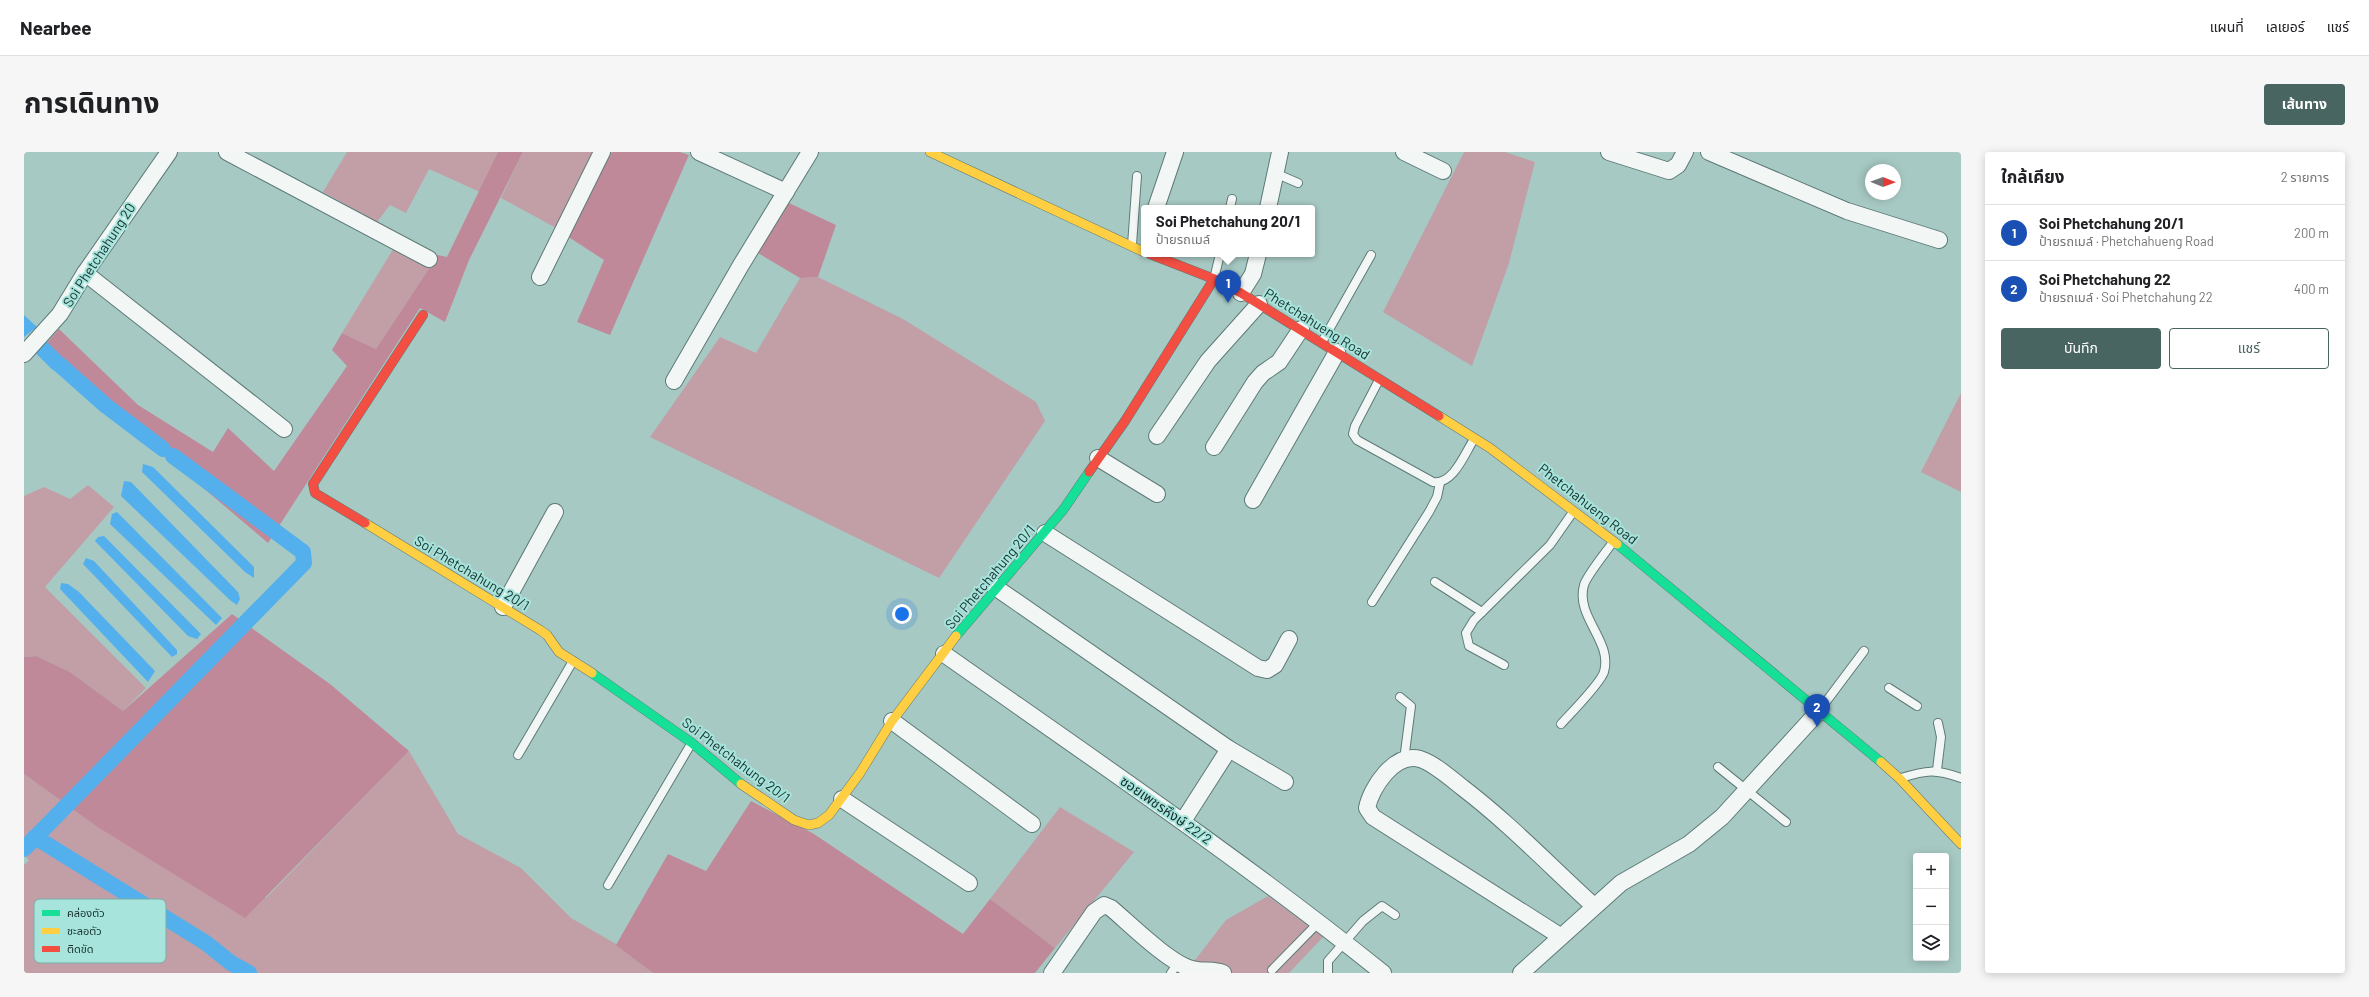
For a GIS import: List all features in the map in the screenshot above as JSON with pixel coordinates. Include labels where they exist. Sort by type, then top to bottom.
[{"type":"street","name":"Soi Phetchahung 20","points":[[24,354],[60,314],[85,273],[169,152]]},
{"type":"street","points":[[227,152],[429,259]]},
{"type":"street","points":[[540,277],[602,152]]},
{"type":"street","points":[[699,152],[786,192]]},
{"type":"street","points":[[674,381],[810,152]]},
{"type":"street","name":"Phetchahueng Road","points":[[930,152],[1141,250]]},
{"type":"street","points":[[1157,205],[1175,152]]},
{"type":"street","points":[[1269,205],[1280,152]]},
{"type":"street","points":[[1404,152],[1443,171]]},
{"type":"street","points":[[1609,152],[1660,170],[1669,171],[1678,165],[1684,152]]},
{"type":"street","points":[[1709,152],[1847,210],[1939,240]]},
{"type":"street","name":"Phetchahueng Road","points":[[1159,257],[1214,279],[1241,293],[1475,438],[1613,541],[1819,711],[1900,779],[1961,844]]},
{"type":"street","points":[[1241,293],[1253,274],[1257,257]]},
{"type":"street","points":[[85,273],[284,429]]},
{"type":"street","name":"Soi Phetchahung 20/1","points":[[423,315],[313,484],[314,493],[540,630],[547,635],[559,652],[574,660],[692,743],[740,783],[794,820],[809,825],[818,823],[829,815],[842,799],[892,721],[995,587],[1064,510],[1098,458],[1125,421],[1214,279]]},
{"type":"street","points":[[1157,436],[1208,361],[1259,304]]},
{"type":"street","points":[[1214,447],[1255,382],[1263,373],[1279,362],[1301,329]]},
{"type":"street","points":[[1253,500],[1337,352]]},
{"type":"street","points":[[1098,458],[1157,494]]},
{"type":"street","points":[[503,607],[555,512]]},
{"type":"street","points":[[1045,533],[1258,668],[1267,670],[1275,665],[1289,639]]},
{"type":"street","points":[[995,587],[1229,748],[1285,782]]},
{"type":"street","name":"ซอยเพชรหึงษ์ 22/2","points":[[944,654],[1183,821],[1319,922],[1383,973]]},
{"type":"street","points":[[1529,970],[1560,936],[1620,883],[1689,844],[1722,817],[1819,711]]},
{"type":"street","points":[[892,721],[1032,824]]},
{"type":"street","points":[[1183,821],[1229,748]]},
{"type":"street","points":[[1560,936],[1373,817],[1367,808],[1370,794],[1394,765],[1404,760],[1419,759],[1443,772],[1499,816],[1594,906]]},
{"type":"street","points":[[842,799],[969,883]]},
{"type":"street","points":[[1052,973],[1094,912],[1104,905],[1111,908],[1174,968],[1217,971],[1223,973]]},
{"type":"lane","points":[[1275,173],[1298,183]]},
{"type":"lane","points":[[1137,176],[1141,235]]},
{"type":"lane","points":[[1231,205],[1232,199]]},
{"type":"lane","points":[[1321,342],[1371,255]]},
{"type":"lane","points":[[1214,279],[1219,257]]},
{"type":"lane","points":[[1380,379],[1355,426],[1353,434],[1357,440],[1433,482],[1440,483],[1448,479],[1475,438]]},
{"type":"lane","points":[[1372,602],[1429,512],[1437,497],[1440,483]]},
{"type":"lane","points":[[1504,664],[1469,646],[1466,633],[1482,612],[1550,545],[1574,511]]},
{"type":"lane","points":[[1561,724],[1604,672],[1604,654],[1588,620],[1584,585],[1613,541]]},
{"type":"lane","points":[[1435,582],[1482,612]]},
{"type":"lane","points":[[1819,711],[1864,651]]},
{"type":"lane","points":[[518,755],[574,660]]},
{"type":"lane","points":[[1889,688],[1917,706]]},
{"type":"lane","points":[[1400,697],[1412,706],[1404,760]]},
{"type":"lane","points":[[1937,770],[1941,737],[1938,723]]},
{"type":"lane","points":[[608,885],[692,743]]},
{"type":"lane","points":[[1718,767],[1786,822]]},
{"type":"lane","points":[[1900,779],[1922,771],[1937,770],[1961,778]]},
{"type":"lane","points":[[1328,973],[1328,961],[1344,942],[1378,908],[1382,906],[1387,907],[1395,915]]},
{"type":"lane","points":[[1272,970],[1319,922]]},
{"type":"shaded area","points":[[347,152],[498,152],[480,192],[429,169],[406,213],[390,205],[377,222],[323,192]]},
{"type":"shaded area","points":[[498,152],[523,152],[469,260],[445,322],[420,308],[268,543],[155,447],[141,442],[37,354],[59,329],[138,405],[213,452],[228,428],[274,471],[347,366],[332,350],[342,333],[376,349],[438,255],[447,257]]},
{"type":"shaded area","points":[[523,152],[598,152],[558,229],[501,198]]},
{"type":"shaded area","points":[[612,152],[680,152],[689,155],[610,335],[577,322],[604,260],[567,236]]},
{"type":"shaded area","points":[[1464,152],[1505,152],[1535,162],[1509,263],[1472,366],[1383,312]]},
{"type":"shaded area","points":[[789,203],[836,225],[818,277],[800,278],[758,253]]},
{"type":"shaded area","points":[[395,246],[438,255],[376,349],[342,333]]},
{"type":"shaded area","points":[[818,277],[903,319],[1036,402],[1045,421],[939,578],[650,437],[720,337],[756,353],[800,278]]},
{"type":"shaded area","points":[[1961,393],[1961,492],[1921,472]]},
{"type":"shaded area","points":[[88,485],[114,507],[45,587],[146,688],[123,711],[70,672],[36,656],[24,657],[24,496],[44,487],[70,499]]},
{"type":"shaded area","points":[[232,614],[330,684],[409,751],[245,918],[96,826],[24,774],[24,657],[36,656],[70,672],[123,711]]},
{"type":"shaded area","points":[[409,751],[458,834],[521,868],[571,918],[616,944],[653,973],[24,973],[24,865],[29,860],[24,855],[24,774],[96,826],[266,898]]},
{"type":"shaded area","points":[[751,801],[814,834],[963,934],[990,899],[1055,948],[1035,973],[653,973],[616,945],[668,854],[706,871]]},
{"type":"shaded area","points":[[1060,807],[1134,852],[1055,948],[990,899]]},
{"type":"shaded area","points":[[1268,896],[1323,937],[1289,973],[1185,973],[1226,920]]},
{"type":"water","points":[[24,315],[37,327],[24,337]]},
{"type":"water","points":[[143,464],[153,467],[254,567],[254,578],[245,572],[142,472]]},
{"type":"water","points":[[124,481],[131,482],[238,592],[240,599],[237,605],[121,496]]},
{"type":"water","points":[[117,512],[222,618],[216,625],[110,524],[112,514]]},
{"type":"water","points":[[104,536],[201,634],[197,639],[188,636],[95,541],[98,537]]},
{"type":"water","points":[[86,558],[94,561],[177,650],[177,654],[172,657],[83,564]]},
{"type":"water","points":[[61,583],[68,584],[79,592],[155,671],[148,682],[60,589]]},
{"type":"waterway","points":[[42,348],[57,363]]},
{"type":"waterway","points":[[60,365],[105,405],[163,449]]},
{"type":"waterway","points":[[24,849],[304,563],[303,552],[173,456]]},
{"type":"waterway","points":[[35,837],[135,899]]},
{"type":"waterway","points":[[166,918],[206,943],[231,963],[249,973]]},
{"type":"traffic: fast","points":[[956,636],[1063,510],[1089,472]]},
{"type":"traffic: fast","points":[[1617,544],[1881,762]]},
{"type":"traffic: fast","points":[[592,673],[692,743],[741,784]]},
{"type":"traffic: slow","points":[[930,152],[1141,251]]},
{"type":"traffic: slow","points":[[1439,416],[1490,448],[1617,544]]},
{"type":"traffic: slow","points":[[365,523],[540,630],[547,635],[559,652],[592,673]]},
{"type":"traffic: slow","points":[[741,784],[794,820],[809,825],[818,823],[829,815],[860,773],[892,721],[956,636]]},
{"type":"traffic: slow","points":[[1881,762],[1900,779],[1961,844]]},
{"type":"traffic: jam","points":[[1158,257],[1214,279],[1241,293],[1439,416]]},
{"type":"traffic: jam","points":[[1089,472],[1125,421],[1214,279]]},
{"type":"traffic: jam","points":[[365,523],[315,493],[313,484],[423,315]]},
{"type":"place","name":"Soi Phetchahung 20/1","points":[[1228,303]]},
{"type":"place","name":"Soi Phetchahung 22","points":[[1817,727]]}]
